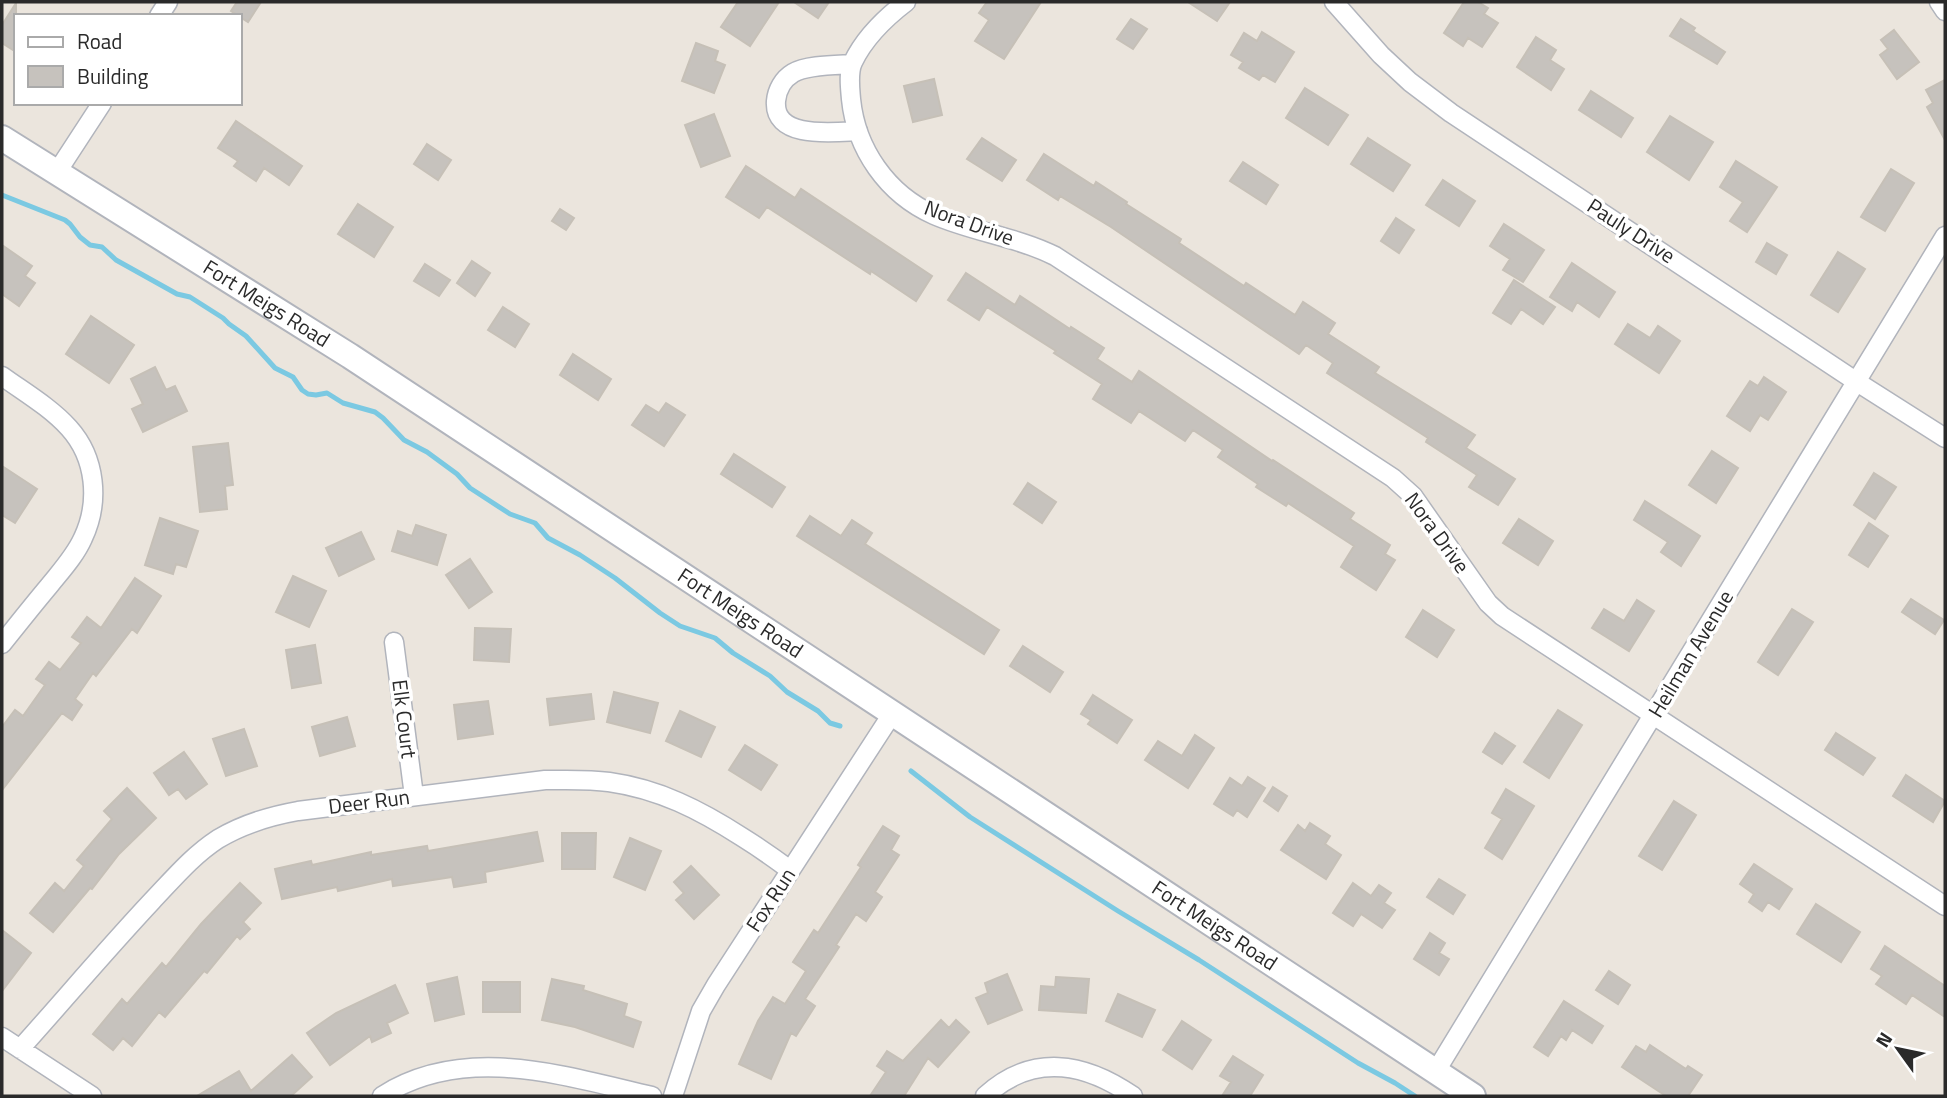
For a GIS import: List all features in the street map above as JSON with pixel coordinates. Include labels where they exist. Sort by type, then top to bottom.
[{"type":"street","points":[[858,131],[810,133],[798,130],[788,125],[781,117],[776,106],[777,95],[791,74],[801,69],[852,64],[871,34],[906,2]]},
{"type":"street","name":"Pauly Drive","points":[[1334,2],[1381,55],[1410,82],[1451,113],[1945,438]]},
{"type":"street","points":[[1939,2],[1945,11]]},
{"type":"street","name":"Nora Drive","points":[[852,64],[852,112],[866,153],[885,179],[905,197],[933,214],[1037,247],[1055,256],[1393,478],[1413,496],[1495,610],[1945,906]]},
{"type":"street","points":[[57,172],[101,105]]},
{"type":"street","name":"Fort Meigs Road","points":[[2,138],[350,356],[1473,1096]]},
{"type":"street","name":"Heilman Avenue","points":[[1436,1072],[1945,236]]},
{"type":"street","points":[[2,376],[68,427],[84,449],[93,489],[91,516],[82,541],[67,564],[2,644]]},
{"type":"street","name":"Elk Court","points":[[394,642],[414,796]]},
{"type":"street","name":"Fox Run","points":[[673,1096],[701,1011],[892,714]]},
{"type":"street","name":"Deer Run","points":[[20,1049],[197,854],[245,825],[285,813],[545,780],[584,779],[648,789],[684,803],[730,829],[790,870]]},
{"type":"street","points":[[2,1037],[92,1096]]},
{"type":"street","points":[[382,1096],[436,1074],[488,1066],[541,1071],[652,1096]]},
{"type":"street","points":[[985,1096],[1012,1077],[1033,1069],[1072,1067],[1099,1077],[1133,1096]]},
{"type":"building","points":[[237,2],[261,2],[248,22],[242,18],[242,14],[231,11]]},
{"type":"building","points":[[738,2],[779,2],[750,46],[721,27]]},
{"type":"building","points":[[794,2],[829,2],[818,18]]},
{"type":"building","points":[[987,2],[1041,2],[1004,59],[975,41],[989,20],[979,13]]},
{"type":"building","points":[[1188,2],[1230,2],[1217,21]]},
{"type":"building","points":[[1464,2],[1478,2],[1488,8],[1484,14],[1498,23],[1482,47],[1468,38],[1463,46],[1444,33]]},
{"type":"building","points":[[16,3],[14,51],[2,43],[2,25]]},
{"type":"building","points":[[1131,19],[1147,29],[1133,49],[1117,39]]},
{"type":"building","points":[[1681,19],[1695,28],[1693,31],[1725,52],[1717,64],[1670,36]]},
{"type":"building","points":[[1894,30],[1919,62],[1897,79],[1880,55],[1888,49],[1881,40]]},
{"type":"building","points":[[1262,32],[1294,52],[1275,82],[1263,75],[1259,80],[1239,68],[1243,62],[1231,55],[1244,33],[1257,41]]},
{"type":"building","points":[[1536,37],[1556,50],[1550,60],[1564,69],[1551,90],[1517,67]]},
{"type":"building","points":[[696,43],[718,51],[715,61],[725,65],[714,93],[682,81]]},
{"type":"building","points":[[934,79],[942,115],[913,122],[904,86]]},
{"type":"building","points":[[1945,80],[1945,140],[1927,107],[1933,103],[1926,90]]},
{"type":"building","points":[[1305,88],[1348,115],[1328,145],[1286,118]]},
{"type":"building","points":[[1591,91],[1633,118],[1621,137],[1579,110]]},
{"type":"building","points":[[714,114],[730,156],[701,167],[685,125]]},
{"type":"building","points":[[1670,116],[1713,142],[1689,180],[1647,152]]},
{"type":"building","points":[[236,121],[302,166],[289,185],[264,168],[256,181],[234,166],[238,161],[218,148]]},
{"type":"building","points":[[982,138],[1016,160],[1002,181],[967,159]]},
{"type":"building","points":[[1368,138],[1410,165],[1393,191],[1351,164]]},
{"type":"building","points":[[427,144],[451,160],[438,180],[414,164]]},
{"type":"building","points":[[1044,154],[1094,186],[1096,182],[1127,202],[1126,204],[1181,239],[1179,243],[1244,286],[1246,283],[1295,315],[1303,302],[1335,323],[1328,334],[1379,367],[1375,373],[1475,435],[1466,448],[1515,479],[1498,505],[1469,487],[1477,475],[1426,442],[1428,438],[1327,373],[1333,363],[1306,345],[1299,354],[1111,227],[1060,196],[1058,200],[1027,180]]},
{"type":"building","points":[[1736,161],[1777,187],[1747,232],[1730,221],[1743,202],[1720,187]]},
{"type":"building","points":[[1243,162],[1278,185],[1266,204],[1230,181]]},
{"type":"building","points":[[746,166],[795,198],[801,189],[932,276],[916,301],[767,207],[759,218],[726,197]]},
{"type":"building","points":[[1891,169],[1914,183],[1885,231],[1861,217]]},
{"type":"building","points":[[1443,180],[1475,201],[1459,226],[1426,205]]},
{"type":"building","points":[[358,204],[393,227],[374,257],[338,234]]},
{"type":"building","points":[[560,209],[574,218],[566,230],[552,221]]},
{"type":"building","points":[[1396,218],[1414,230],[1399,253],[1381,241]]},
{"type":"building","points":[[1504,224],[1544,250],[1523,282],[1503,270],[1510,259],[1490,246]]},
{"type":"building","points":[[1767,243],[1787,255],[1776,274],[1756,262]]},
{"type":"building","points":[[2,245],[32,266],[25,276],[35,283],[19,306],[2,294]]},
{"type":"building","points":[[1838,252],[1865,269],[1838,312],[1811,295]]},
{"type":"building","points":[[472,261],[490,273],[475,296],[457,283]]},
{"type":"building","points":[[1572,263],[1615,292],[1599,317],[1577,302],[1572,311],[1550,297]]},
{"type":"building","points":[[425,264],[450,280],[439,296],[414,281]]},
{"type":"building","points":[[966,273],[1015,305],[1020,296],[1070,329],[1071,327],[1104,348],[1097,359],[1132,382],[1139,371],[1354,513],[1350,519],[1390,545],[1385,554],[1395,560],[1376,590],[1341,567],[1354,546],[1288,503],[1286,506],[1256,487],[1258,484],[1218,457],[1223,450],[1193,430],[1185,441],[1139,411],[1131,423],[1093,399],[1102,384],[1054,353],[1056,351],[987,307],[979,320],[948,300]]},
{"type":"building","points":[[1514,280],[1555,307],[1543,324],[1521,309],[1511,324],[1493,313]]},
{"type":"building","points":[[503,307],[529,324],[515,347],[488,330]]},
{"type":"building","points":[[91,316],[134,345],[109,383],[66,354]]},
{"type":"building","points":[[1628,324],[1650,338],[1658,326],[1680,341],[1659,373],[1615,344]]},
{"type":"building","points":[[573,354],[611,379],[598,400],[560,375]]},
{"type":"building","points":[[155,367],[166,390],[175,386],[187,411],[143,432],[132,409],[143,404],[131,379]]},
{"type":"building","points":[[1764,377],[1786,392],[1768,420],[1760,415],[1750,431],[1727,416],[1750,381],[1758,386]]},
{"type":"building","points":[[666,403],[685,415],[664,446],[632,425],[646,405],[659,413]]},
{"type":"building","points":[[228,443],[233,485],[225,486],[227,509],[200,512],[193,447]]},
{"type":"building","points":[[1712,451],[1738,468],[1716,503],[1689,485]]},
{"type":"building","points":[[734,454],[785,487],[772,507],[721,474]]},
{"type":"building","points":[[2,466],[37,489],[15,523],[2,515]]},
{"type":"building","points":[[1874,473],[1896,487],[1875,519],[1854,505]]},
{"type":"building","points":[[1028,483],[1056,502],[1042,523],[1014,504]]},
{"type":"building","points":[[1645,501],[1700,536],[1681,566],[1661,552],[1668,542],[1634,520]]},
{"type":"building","points":[[810,516],[841,536],[852,520],[872,533],[865,544],[999,630],[984,654],[797,536]]},
{"type":"building","points":[[160,518],[198,531],[186,567],[176,564],[173,574],[145,565]]},
{"type":"building","points":[[1519,519],[1553,541],[1538,565],[1503,543]]},
{"type":"building","points":[[1869,523],[1888,536],[1868,567],[1849,555]]},
{"type":"building","points":[[416,525],[446,535],[437,565],[392,551],[398,531],[412,536]]},
{"type":"building","points":[[361,532],[374,559],[339,576],[326,548]]},
{"type":"building","points":[[470,559],[492,592],[469,608],[446,575]]},
{"type":"building","points":[[293,576],[326,591],[309,627],[276,612]]},
{"type":"building","points":[[135,578],[161,596],[137,633],[132,629],[96,676],[93,673],[75,699],[82,705],[72,720],[62,713],[2,790],[2,727],[15,710],[23,716],[45,685],[36,679],[49,662],[60,670],[81,643],[72,637],[87,617],[101,628]]},
{"type":"building","points":[[1911,599],[1944,620],[1935,634],[1902,612]]},
{"type":"building","points":[[1637,600],[1654,611],[1629,651],[1592,628],[1604,609],[1624,621]]},
{"type":"building","points":[[1792,609],[1813,622],[1778,675],[1758,662]]},
{"type":"building","points":[[1423,610],[1454,630],[1437,657],[1406,637]]},
{"type":"building","points":[[475,628],[511,629],[509,662],[474,660]]},
{"type":"building","points":[[315,645],[321,683],[292,688],[286,650]]},
{"type":"building","points":[[1023,646],[1063,672],[1050,692],[1010,666]]},
{"type":"building","points":[[614,692],[658,703],[650,733],[607,722]]},
{"type":"building","points":[[591,694],[594,719],[550,725],[547,699]]},
{"type":"building","points":[[1093,695],[1132,720],[1117,743],[1088,724],[1091,720],[1081,714]]},
{"type":"building","points":[[488,701],[493,734],[458,739],[454,705]]},
{"type":"building","points":[[1558,710],[1582,725],[1549,778],[1524,762]]},
{"type":"building","points":[[680,711],[715,727],[701,757],[666,741]]},
{"type":"building","points":[[347,717],[355,746],[320,756],[312,727]]},
{"type":"building","points":[[244,729],[257,766],[226,776],[213,739]]},
{"type":"building","points":[[1495,733],[1515,746],[1502,764],[1483,752]]},
{"type":"building","points":[[1836,733],[1875,758],[1863,775],[1825,750]]},
{"type":"building","points":[[1195,735],[1214,748],[1188,788],[1145,760],[1158,741],[1182,756]]},
{"type":"building","points":[[745,745],[777,765],[761,790],[729,770]]},
{"type":"building","points":[[184,752],[207,784],[186,799],[178,789],[169,795],[154,773]]},
{"type":"building","points":[[1906,775],[1945,801],[1933,822],[1893,796]]},
{"type":"building","points":[[1248,777],[1265,788],[1247,817],[1237,810],[1233,816],[1214,804],[1230,778],[1242,786]]},
{"type":"building","points":[[1273,787],[1287,796],[1278,811],[1264,801]]},
{"type":"building","points":[[127,788],[156,818],[119,854],[53,932],[30,913],[55,883],[64,891],[84,866],[77,860],[112,819],[104,811]]},
{"type":"building","points":[[1506,789],[1534,806],[1502,859],[1485,848],[1502,819],[1492,813]]},
{"type":"building","points":[[1674,801],[1696,815],[1662,870],[1639,856]]},
{"type":"building","points":[[1310,823],[1330,836],[1325,844],[1341,855],[1326,879],[1281,850],[1298,825],[1305,831]]},
{"type":"building","points":[[883,826],[899,836],[891,850],[899,855],[875,892],[882,897],[866,921],[856,914],[836,945],[839,947],[805,999],[815,1006],[796,1036],[791,1033],[771,1079],[739,1064],[758,1021],[773,997],[785,1004],[806,971],[793,962],[814,930],[818,933],[861,867],[858,865]]},
{"type":"building","points":[[537,832],[543,861],[485,872],[486,882],[454,887],[452,877],[393,886],[392,879],[338,891],[337,887],[282,899],[275,869],[311,861],[312,865],[371,852],[371,855],[427,846],[428,851]]},
{"type":"building","points":[[562,833],[596,833],[595,869],[562,869]]},
{"type":"building","points":[[630,838],[661,851],[645,890],[614,877]]},
{"type":"building","points":[[1754,864],[1792,889],[1779,909],[1768,902],[1762,911],[1749,902],[1754,894],[1740,884]]},
{"type":"building","points":[[691,866],[719,895],[694,919],[676,900],[684,893],[674,882]]},
{"type":"building","points":[[1439,879],[1465,895],[1453,914],[1427,897]]},
{"type":"building","points":[[240,883],[261,903],[243,922],[250,929],[240,939],[237,936],[207,973],[204,971],[165,1017],[159,1012],[132,1046],[123,1038],[113,1050],[93,1034],[122,999],[127,1004],[162,963],[166,967],[201,924]]},
{"type":"building","points":[[1353,883],[1371,896],[1379,885],[1391,893],[1384,903],[1395,910],[1382,928],[1361,914],[1353,926],[1333,913]]},
{"type":"building","points":[[1816,904],[1860,932],[1841,962],[1797,934]]},
{"type":"building","points":[[2,930],[31,953],[2,991]]},
{"type":"building","points":[[1430,933],[1445,943],[1439,953],[1449,959],[1439,975],[1414,959]]},
{"type":"building","points":[[1885,946],[1945,986],[1945,1017],[1912,995],[1906,1004],[1876,984],[1882,976],[1871,969]]},
{"type":"building","points":[[1609,971],[1630,985],[1618,1004],[1596,990]]},
{"type":"building","points":[[1007,974],[1022,1010],[988,1024],[976,998],[988,993],[985,983]]},
{"type":"building","points":[[457,977],[464,1014],[435,1021],[427,984]]},
{"type":"building","points":[[1056,977],[1089,979],[1086,1013],[1039,1010],[1041,986],[1055,987]]},
{"type":"building","points":[[552,979],[584,986],[583,990],[627,1004],[624,1016],[641,1022],[633,1047],[575,1027],[542,1020]]},
{"type":"building","points":[[483,982],[520,982],[520,1012],[483,1012]]},
{"type":"building","points":[[395,985],[408,1013],[387,1023],[391,1033],[372,1042],[370,1036],[330,1065],[307,1033],[336,1013]]},
{"type":"building","points":[[1118,994],[1155,1010],[1142,1037],[1106,1021]]},
{"type":"building","points":[[1564,1001],[1603,1026],[1592,1043],[1572,1030],[1566,1040],[1561,1036],[1548,1056],[1534,1047]]},
{"type":"building","points":[[941,1020],[949,1028],[956,1020],[969,1032],[938,1067],[928,1058],[904,1096],[870,1096],[886,1072],[877,1066],[887,1051],[903,1061]]},
{"type":"building","points":[[1182,1021],[1211,1040],[1192,1069],[1163,1050]]},
{"type":"building","points":[[1650,1045],[1686,1069],[1688,1066],[1702,1075],[1688,1096],[1666,1096],[1622,1067],[1636,1046],[1646,1052]]},
{"type":"building","points":[[292,1055],[312,1077],[291,1096],[197,1096],[239,1071],[251,1091]]},
{"type":"building","points":[[1233,1056],[1263,1075],[1250,1096],[1222,1096],[1231,1082],[1220,1076]]},
{"type":"waterway","points":[[2,195],[65,220],[90,245],[102,247],[116,260],[177,294],[190,297],[223,318],[246,336],[275,368],[293,377],[308,394],[327,393],[343,403],[375,412],[404,440],[427,452],[457,474],[470,488],[510,514],[535,523],[548,538],[615,578],[680,626],[715,638],[733,653],[770,676],[787,692],[818,711],[830,723],[840,726]]},
{"type":"waterway","points":[[911,771],[970,817],[1358,1063],[1415,1096]]}]
